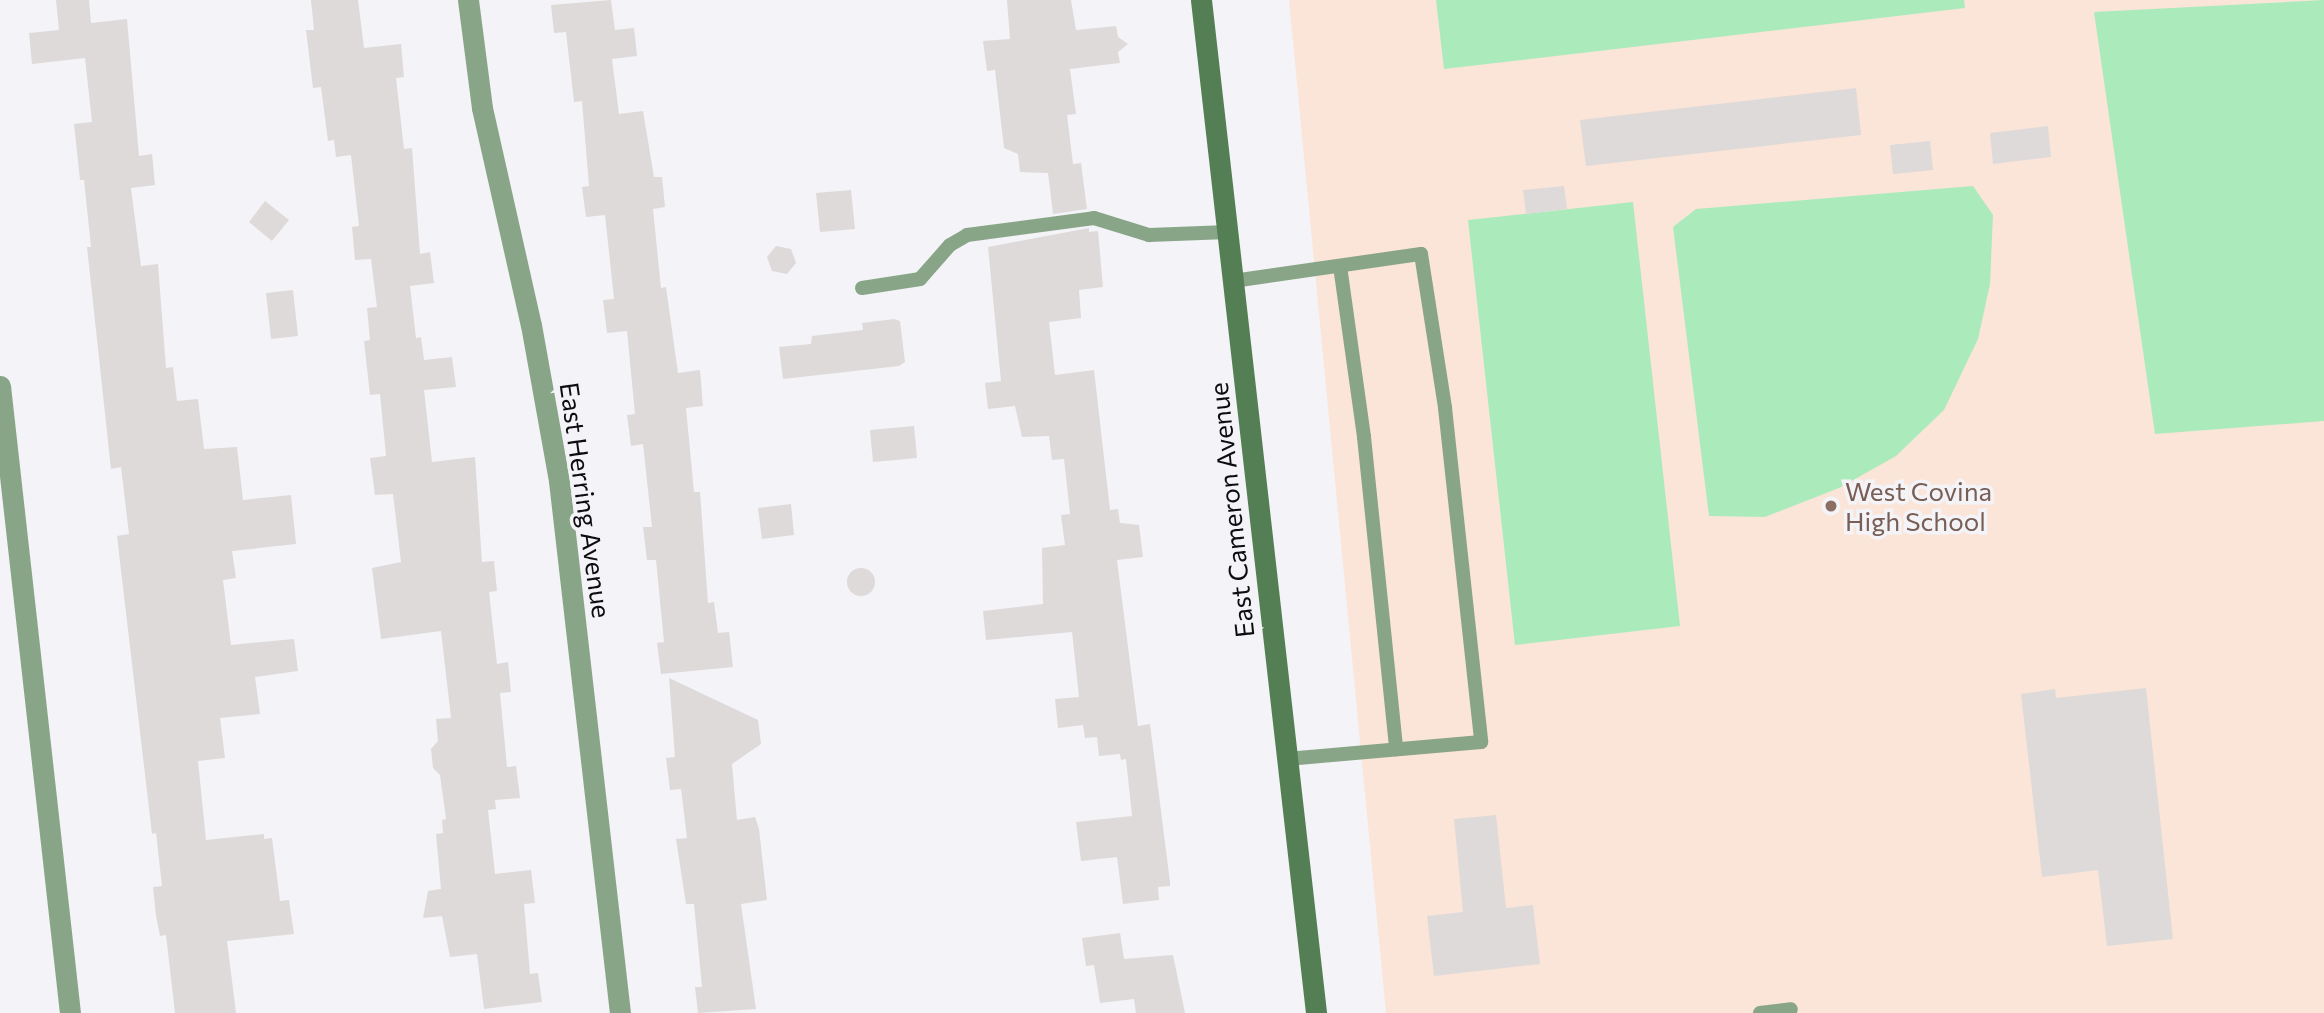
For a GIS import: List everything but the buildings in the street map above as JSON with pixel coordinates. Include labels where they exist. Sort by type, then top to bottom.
[{"type":"main road","name":"East Cameron Avenue","points":[[1201,0],[1316,1013]]},
{"type":"street","name":"East Herring Avenue","points":[[468,0],[482,108],[531,325],[559,481],[620,1013]]},
{"type":"street","points":[[0,386],[70,1013]]},
{"type":"lane","points":[[862,288],[920,279],[950,245],[967,235],[1094,218],[1149,234],[1228,232]]},
{"type":"lane","points":[[1233,281],[1421,254],[1446,408],[1481,742],[1287,759]]},
{"type":"lane","points":[[1340,266],[1364,437],[1395,749]]},
{"type":"lane","points":[[1760,1013],[1791,1009]]},
{"type":"shaded area","name":"West Covina High School","points":[[1289,0],[2324,0],[2324,1013],[1386,1013]]},
{"type":"green space","points":[[1436,0],[1964,0],[1965,8],[1444,69]]},
{"type":"green space","points":[[2324,0],[2324,421],[2155,434],[2094,12]]},
{"type":"green space","points":[[1973,186],[1993,215],[1990,284],[1978,339],[1944,410],[1896,456],[1839,488],[1765,517],[1709,516],[1673,227],[1696,209]]},
{"type":"green space","points":[[1633,202],[1680,626],[1515,645],[1468,220]]},
{"type":"place","name":"West Covina High School","points":[[1831,506]]}]
